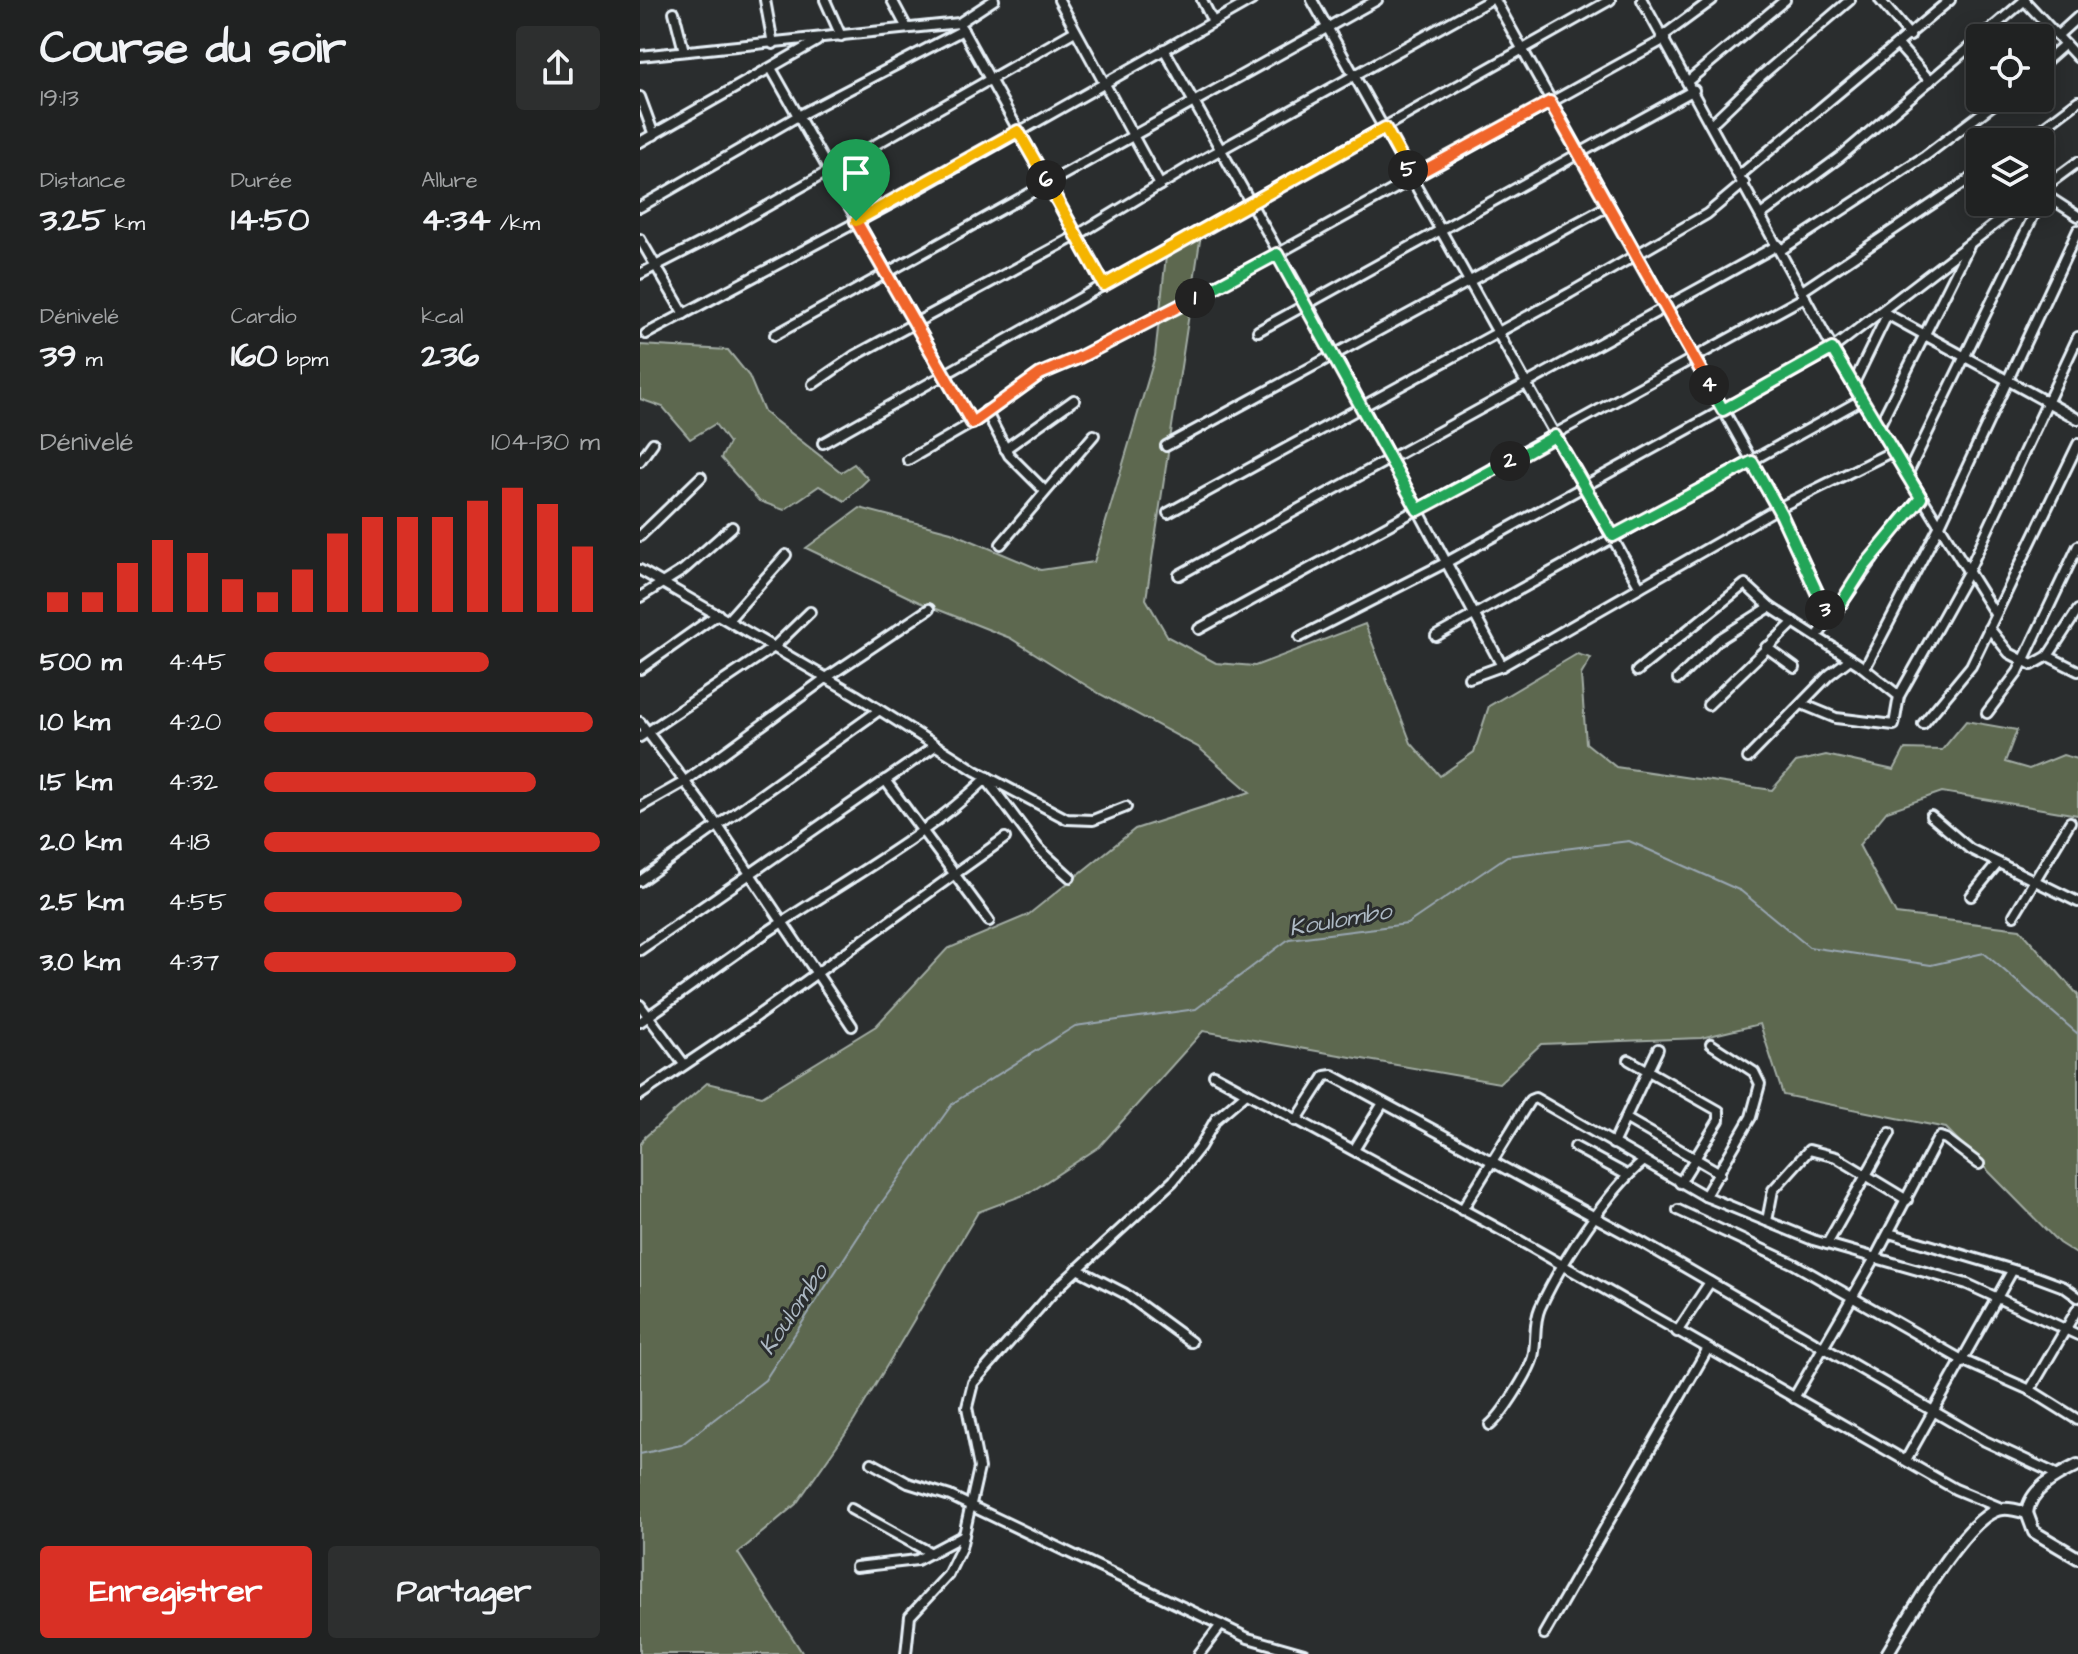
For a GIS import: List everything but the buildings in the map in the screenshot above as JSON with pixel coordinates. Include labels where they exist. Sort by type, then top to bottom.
[{"type":"street","points":[[765,0],[773,44]]},
{"type":"street","points":[[825,0],[841,36]]},
{"type":"street","points":[[892,0],[907,28]]},
{"type":"street","points":[[640,207],[961,26],[994,0]]},
{"type":"street","points":[[1059,0],[1160,185]]},
{"type":"street","points":[[1202,0],[1213,22]]},
{"type":"street","points":[[646,334],[856,221],[1252,0]]},
{"type":"street","points":[[1312,0],[1640,587]]},
{"type":"street","points":[[775,335],[1326,25],[1377,0]]},
{"type":"street","points":[[813,384],[854,356],[1076,236],[1221,150],[1493,0],[1778,508],[1831,619]]},
{"type":"street","points":[[823,443],[1610,0]]},
{"type":"street","points":[[908,460],[972,423],[1040,374],[1092,352],[1277,254],[1664,38],[1712,0]]},
{"type":"street","points":[[1688,81],[1785,0]]},
{"type":"street","points":[[1712,123],[1761,76],[1850,0]]},
{"type":"street","points":[[1880,0],[1910,36]]},
{"type":"street","points":[[1168,513],[1498,333],[1707,214],[1742,179],[1950,0]]},
{"type":"street","points":[[1762,214],[1840,157],[2025,0],[2078,58]]},
{"type":"street","points":[[1644,1],[1861,400],[1967,574],[1995,614]]},
{"type":"street","points":[[674,12],[684,51]]},
{"type":"street","points":[[2057,36],[2078,17]]},
{"type":"street","points":[[640,56],[907,28],[961,26]]},
{"type":"street","points":[[961,26],[1104,285]]},
{"type":"street","points":[[640,274],[1075,31]]},
{"type":"street","points":[[640,142],[820,39]]},
{"type":"street","points":[[2054,54],[2065,44]]},
{"type":"street","points":[[1899,46],[1930,81]]},
{"type":"street","points":[[1164,49],[1335,354],[1502,666]]},
{"type":"street","points":[[771,68],[941,374],[972,423]]},
{"type":"street","points":[[1258,331],[1694,90]]},
{"type":"street","points":[[640,97],[654,135]]},
{"type":"street","points":[[2042,128],[2078,101]]},
{"type":"street","points":[[1179,575],[1390,456],[1780,248],[1925,156],[1983,112]]},
{"type":"street","points":[[2054,181],[2078,162]]},
{"type":"street","points":[[1199,629],[1694,358],[1803,294],[1966,182]]},
{"type":"street","points":[[2054,200],[2078,216]]},
{"type":"street","points":[[1166,446],[1608,206]]},
{"type":"street","points":[[1300,637],[1447,562],[1832,349],[1885,314],[2005,216]]},
{"type":"street","points":[[1907,475],[2030,216]]},
{"type":"street","points":[[1865,668],[1939,527],[2078,230]]},
{"type":"street","points":[[640,239],[684,314]]},
{"type":"street","points":[[1878,428],[1971,241]]},
{"type":"street","points":[[1885,314],[2078,419]]},
{"type":"street","points":[[1853,385],[1885,314]]},
{"type":"street","points":[[1802,704],[1836,718],[1894,725],[1899,696],[1967,574],[2078,337]]},
{"type":"street","points":[[1005,449],[1074,400]]},
{"type":"street","points":[[1436,636],[1861,400]]},
{"type":"street","points":[[986,411],[1005,449],[1045,491]]},
{"type":"street","points":[[1001,544],[1094,435]]},
{"type":"street","points":[[640,461],[653,443]]},
{"type":"street","points":[[1923,724],[1971,666],[2078,444]]},
{"type":"street","points":[[1469,678],[1502,666],[1778,508],[1893,451]]},
{"type":"street","points":[[640,536],[701,477]]},
{"type":"street","points":[[1817,636],[1864,567],[1921,498]]},
{"type":"street","points":[[640,597],[693,563],[732,527]]},
{"type":"street","points":[[1987,713],[2011,683],[2078,546]]},
{"type":"street","points":[[728,620],[786,555]]},
{"type":"street","points":[[640,570],[826,678],[987,778],[1072,822],[1093,820],[1126,807]]},
{"type":"street","points":[[1637,671],[1741,585],[1747,585],[1770,607],[1865,668],[1899,696]]},
{"type":"street","points":[[1678,679],[1718,640],[1770,607]]},
{"type":"street","points":[[640,807],[684,782],[826,678],[929,609]]},
{"type":"street","points":[[1989,628],[2022,662],[2032,665],[2048,656],[2078,610]]},
{"type":"street","points":[[644,734],[774,647],[810,612]]},
{"type":"street","points":[[640,669],[718,614]]},
{"type":"street","points":[[1708,705],[1794,622]]},
{"type":"street","points":[[1766,647],[1795,668]]},
{"type":"street","points":[[2048,656],[2078,671]]},
{"type":"street","points":[[1748,758],[1850,659]]},
{"type":"street","points":[[640,881],[878,711]]},
{"type":"street","points":[[640,722],[644,734],[718,826],[852,1026]]},
{"type":"street","points":[[640,950],[935,746]]},
{"type":"street","points":[[644,1019],[781,923],[835,890],[987,778]]},
{"type":"street","points":[[987,778],[1038,848],[1070,877]]},
{"type":"street","points":[[885,780],[989,921]]},
{"type":"street","points":[[1931,816],[1970,849],[2078,902]]},
{"type":"street","points":[[2014,915],[2070,822]]},
{"type":"street","points":[[640,1095],[1005,838]]},
{"type":"street","points":[[1971,896],[1998,863]]},
{"type":"street","points":[[640,1005],[644,1019],[684,1064]]},
{"type":"street","points":[[1705,1196],[1751,1117],[1760,1084],[1754,1072],[1711,1044]]},
{"type":"street","points":[[1613,1144],[1658,1049]]},
{"type":"street","points":[[1629,1060],[1719,1111],[1719,1120],[1680,1183]]},
{"type":"street","points":[[1214,1075],[1244,1095],[1354,1150],[1564,1266],[1955,1489],[2001,1508],[2027,1513]]},
{"type":"street","points":[[1296,1121],[1328,1075],[1491,1159],[1933,1411],[2058,1475]]},
{"type":"street","points":[[906,1654],[910,1616],[948,1575],[965,1534],[972,1506],[979,1457],[967,1407],[969,1390],[1003,1346],[1077,1269],[1156,1199],[1190,1162],[1216,1119],[1244,1095]]},
{"type":"street","points":[[1462,1210],[1491,1159],[1532,1098],[1705,1196],[1827,1244],[1967,1284],[2078,1335]]},
{"type":"street","points":[[1354,1150],[1383,1103]]},
{"type":"street","points":[[1625,1118],[1720,1173]]},
{"type":"street","points":[[1827,1244],[1890,1133]]},
{"type":"street","points":[[1794,1398],[1940,1137],[1979,1164]]},
{"type":"street","points":[[1575,1147],[1627,1175]]},
{"type":"street","points":[[1767,1221],[1773,1190],[1809,1150],[1836,1157],[1907,1200]]},
{"type":"street","points":[[1490,1425],[1528,1371],[1533,1357],[1536,1321],[1564,1266],[1627,1175],[1643,1162]]},
{"type":"street","points":[[1678,1210],[1794,1264],[1962,1360],[2030,1390],[2078,1420]]},
{"type":"street","points":[[1889,1233],[2064,1287],[2078,1297]]},
{"type":"street","points":[[1077,1269],[1124,1293],[1191,1342]]},
{"type":"street","points":[[1906,1460],[2012,1271]]},
{"type":"street","points":[[1677,1332],[1710,1282]]},
{"type":"street","points":[[2030,1390],[2078,1308]]},
{"type":"street","points":[[1544,1634],[1707,1350]]},
{"type":"street","points":[[872,1463],[908,1483],[972,1506],[1261,1643],[1304,1654]]},
{"type":"street","points":[[2078,1465],[2058,1475],[2028,1502],[2027,1513],[2034,1532],[2078,1558]]},
{"type":"street","points":[[1887,1654],[1953,1550],[1981,1518],[2001,1508]]},
{"type":"street","points":[[851,1509],[931,1553]]},
{"type":"street","points":[[856,1567],[904,1563],[931,1553],[965,1534]]},
{"type":"street","points":[[1199,1654],[1221,1625]]},
{"type":"green space","points":[[1201,234],[1146,599],[1168,637],[1216,663],[1255,666],[1365,624],[1411,743],[1440,776],[1474,752],[1489,706],[1577,654],[1591,658],[1581,675],[1586,743],[1616,767],[1772,790],[1796,762],[1826,755],[1894,770],[1905,749],[1942,750],[1966,721],[2017,730],[2005,762],[2029,769],[2063,755],[2078,759],[2078,815],[1942,792],[1887,811],[1859,845],[1896,914],[2020,929],[2078,995],[2078,1255],[2059,1243],[1946,1128],[1783,1095],[1760,1024],[1701,1038],[1541,1044],[1499,1083],[1203,1031],[1099,1147],[1029,1193],[978,1212],[854,1421],[796,1504],[738,1553],[803,1654],[640,1654],[640,1145],[645,1137],[707,1083],[762,1096],[876,1026],[947,949],[1028,915],[1135,829],[1250,792],[1198,747],[1100,694],[1010,638],[919,602],[806,548],[860,508],[951,532],[1041,570],[1094,562],[1155,356],[1167,247]]},
{"type":"green space","points":[[640,345],[728,350],[749,376],[764,412],[841,472],[854,464],[868,479],[845,501],[819,486],[784,510],[759,501],[721,458],[729,443],[715,424],[690,439],[663,407],[640,399]]},
{"type":"waterway","name":"Koulombo","points":[[640,1454],[681,1445],[765,1380],[867,1223],[953,1103],[1075,1026],[1196,1009],[1289,939],[1407,924],[1507,856],[1629,841],[1741,891],[1809,947],[1931,965],[1984,953],[2078,1034]]},
{"type":"route","points":[[1550,102],[1723,410],[1832,349],[1921,498],[1864,567],[1844,603],[1831,619],[1781,514],[1752,462],[1613,536],[1555,436],[1418,510],[1307,303],[1277,254],[1137,329],[1021,384],[972,423],[941,374],[856,221],[1018,131],[1104,285],[1385,128],[1412,177],[1550,102]]}]
